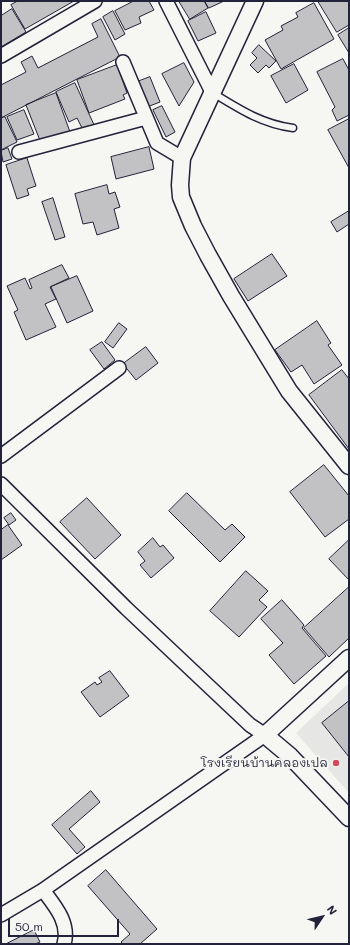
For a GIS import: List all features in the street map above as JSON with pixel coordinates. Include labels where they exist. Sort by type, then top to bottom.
[{"type":"street","points":[[1,56],[95,1]]},
{"type":"street","points":[[166,1],[212,92]]},
{"type":"street","points":[[255,1],[182,158],[180,185],[181,198],[208,255],[231,296],[289,391],[349,466]]},
{"type":"street","points":[[123,62],[157,143],[182,158]]},
{"type":"street","points":[[19,152],[146,118]]},
{"type":"street","points":[[1,456],[119,368]]},
{"type":"street","points":[[1,484],[131,613],[250,725],[264,735],[312,777],[349,818]]},
{"type":"street","points":[[1,914],[43,890],[264,735],[349,658]]},
{"type":"street","points":[[43,890],[63,919],[65,933],[64,944]]},
{"type":"lane","points":[[212,92],[260,120],[278,126],[293,128]]},
{"type":"shaded area","name":"โรงเรียนบ้านคลองเปล","points":[[349,683],[349,793],[296,733]]},
{"type":"building","points":[[18,1],[74,1],[25,29],[11,5]]},
{"type":"building","points":[[134,1],[149,1],[154,10],[139,17],[141,23],[125,30],[115,11]]},
{"type":"building","points":[[179,1],[204,1],[208,8],[190,19]]},
{"type":"building","points":[[205,1],[224,1],[209,8]]},
{"type":"building","points":[[318,1],[349,1],[349,25],[337,32]]},
{"type":"building","points":[[314,3],[334,39],[281,69],[265,40],[283,30],[281,26],[298,17],[296,13]]},
{"type":"building","points":[[12,9],[26,32],[1,47],[1,16]]},
{"type":"building","points":[[113,11],[125,34],[115,40],[103,17]]},
{"type":"building","points":[[206,12],[216,33],[198,41],[188,21]]},
{"type":"building","points":[[101,19],[120,57],[1,118],[1,85],[26,72],[21,62],[32,56],[38,68],[98,37],[92,24]]},
{"type":"building","points":[[349,28],[349,53],[338,35]]},
{"type":"building","points":[[259,45],[276,61],[269,68],[266,65],[258,73],[250,65],[257,58],[252,53]]},
{"type":"building","points":[[343,59],[349,70],[349,115],[337,121],[332,110],[335,107],[317,72]]},
{"type":"building","points":[[184,63],[194,82],[179,106],[162,74]]},
{"type":"building","points":[[294,64],[308,90],[286,103],[271,76]]},
{"type":"building","points":[[117,65],[127,93],[123,95],[125,99],[89,113],[77,80]]},
{"type":"building","points":[[150,77],[160,102],[147,107],[137,82]]},
{"type":"building","points":[[75,83],[95,127],[84,132],[77,118],[69,122],[56,92]]},
{"type":"building","points":[[56,93],[70,132],[41,143],[26,105]]},
{"type":"building","points":[[162,106],[175,132],[166,137],[153,110]]},
{"type":"building","points":[[24,110],[34,134],[17,140],[7,117]]},
{"type":"building","points":[[5,117],[17,142],[1,150],[1,118]]},
{"type":"building","points":[[349,119],[349,168],[328,130]]},
{"type":"building","points":[[149,147],[154,169],[116,179],[111,157]]},
{"type":"building","points":[[8,148],[12,159],[3,162],[1,151]]},
{"type":"building","points":[[27,158],[36,186],[27,189],[29,195],[17,199],[6,165]]},
{"type":"building","points":[[107,185],[109,194],[115,192],[120,207],[114,209],[119,228],[97,235],[93,222],[83,224],[75,194]]},
{"type":"building","points":[[53,198],[65,237],[55,240],[42,202]]},
{"type":"building","points":[[349,211],[349,224],[337,232],[331,222]]},
{"type":"building","points":[[272,254],[287,276],[248,301],[234,279]]},
{"type":"building","points":[[62,265],[69,278],[50,287],[56,299],[45,304],[56,327],[26,340],[14,312],[18,310],[7,286],[25,278],[30,289],[32,288],[29,280]]},
{"type":"building","points":[[77,276],[93,311],[67,323],[51,287]]},
{"type":"building","points":[[317,321],[331,343],[328,345],[342,365],[314,384],[302,365],[291,372],[275,350]]},
{"type":"building","points":[[119,323],[127,329],[113,348],[105,342]]},
{"type":"building","points":[[102,342],[115,360],[104,369],[90,350]]},
{"type":"building","points":[[146,347],[158,363],[136,380],[123,364]]},
{"type":"building","points":[[342,370],[349,379],[349,449],[309,395]]},
{"type":"building","points":[[324,465],[349,496],[349,519],[325,537],[290,492]]},
{"type":"building","points":[[187,493],[225,530],[232,524],[245,537],[220,562],[169,511]]},
{"type":"building","points":[[87,498],[121,535],[95,559],[60,522]]},
{"type":"building","points":[[11,513],[16,520],[9,525],[4,518]]},
{"type":"building","points":[[8,525],[22,545],[1,560],[1,530]]},
{"type":"building","points":[[153,538],[160,547],[163,545],[174,558],[151,578],[140,565],[145,561],[138,552]]},
{"type":"building","points":[[349,540],[349,580],[329,559]]},
{"type":"building","points":[[246,571],[268,591],[259,600],[267,607],[239,637],[210,611]]},
{"type":"building","points":[[349,587],[349,638],[329,657],[304,628]]},
{"type":"building","points":[[282,600],[304,625],[302,628],[326,656],[294,684],[269,655],[283,643],[261,619]]},
{"type":"building","points":[[110,671],[129,696],[100,717],[81,692],[95,682],[97,685],[102,682],[99,678]]},
{"type":"building","points":[[349,701],[349,757],[322,723]]},
{"type":"building","points":[[91,791],[100,802],[69,829],[85,847],[77,854],[52,825]]},
{"type":"building","points":[[106,870],[157,929],[140,944],[123,944],[121,942],[130,934],[88,886]]},
{"type":"building","points":[[34,930],[40,942],[35,944],[6,944]]},
{"type":"place","name":"โรงเรียนบ้านคลองเปล","points":[[336,763]]}]
